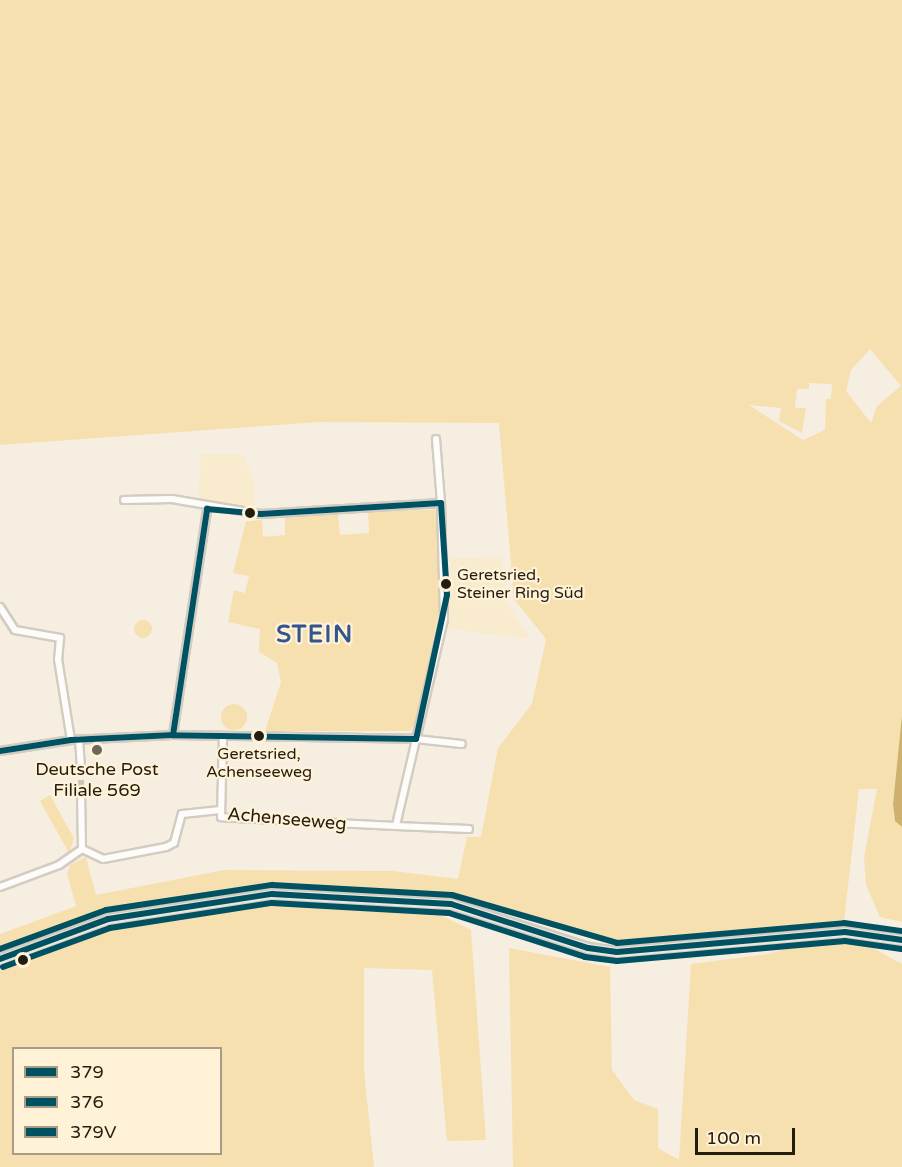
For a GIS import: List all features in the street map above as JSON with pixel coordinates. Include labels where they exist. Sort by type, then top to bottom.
[{"type":"main road","points":[[0,959],[154,909],[272,894],[451,904],[588,948],[617,952],[845,932],[902,940]]},
{"type":"street","points":[[396,826],[447,595],[436,439]]},
{"type":"street","points":[[124,500],[172,499],[207,509],[261,514],[441,503]]},
{"type":"street","points":[[172,735],[207,509]]},
{"type":"street","points":[[0,607],[15,630],[60,638],[58,659],[72,740]]},
{"type":"street","points":[[0,751],[79,739],[172,735],[416,739],[462,744]]},
{"type":"street","name":"Achenseeweg","points":[[223,737],[218,810],[221,817],[274,822],[469,829]]},
{"type":"street","points":[[79,739],[81,771]]},
{"type":"street","points":[[81,791],[82,849]]},
{"type":"street","points":[[82,849],[103,859],[166,847],[174,843],[182,814],[218,810]]},
{"type":"street","points":[[0,887],[59,865],[82,849]]},
{"type":"shaded area","points":[[0,0],[902,0],[902,715],[893,804],[895,821],[902,827],[902,922],[880,917],[866,885],[864,857],[877,789],[859,789],[844,922],[837,928],[678,946],[617,946],[450,897],[233,888],[153,901],[105,914],[38,943],[0,950],[0,934],[76,906],[67,874],[70,865],[86,857],[96,895],[224,870],[393,871],[458,879],[467,837],[481,837],[498,748],[532,704],[546,639],[514,599],[499,423],[318,422],[0,445]],"holes":[[[870,349],[901,386],[877,406],[871,423],[846,391],[851,370]],[[809,383],[832,384],[831,399],[826,399],[825,430],[803,440],[749,405],[781,408],[779,421],[802,433],[806,408],[795,408],[797,389],[809,389]]]},
{"type":"shaded area","points":[[201,454],[243,454],[255,483],[254,507],[198,501]]},
{"type":"shaded area","points":[[437,510],[443,592],[417,721],[410,731],[265,731],[281,682],[277,663],[259,652],[260,629],[228,622],[234,590],[245,593],[249,576],[233,573],[246,521],[262,520],[263,537],[285,535],[285,518],[338,514],[340,535],[369,533],[368,511]]},
{"type":"shaded area","points":[[502,557],[503,596],[530,639],[448,629],[451,558]]},
{"type":"shaded area","points":[[143,620],[149,623],[152,629],[149,635],[143,638],[137,635],[134,629],[137,623]]},
{"type":"shaded area","points":[[234,704],[243,708],[247,717],[243,726],[234,730],[225,726],[221,717],[225,708]]},
{"type":"shaded area","points":[[902,715],[902,827],[895,821],[893,804]]},
{"type":"shaded area","points":[[50,795],[74,838],[69,853],[40,801]]},
{"type":"shaded area","points":[[325,899],[422,906],[471,930],[486,1140],[447,1141],[432,970],[364,968],[364,1070],[374,1167],[0,1167],[0,971],[52,946],[139,919]]},
{"type":"shaded area","points":[[821,938],[873,948],[902,964],[902,1167],[513,1167],[509,948],[610,967],[612,1070],[634,1100],[658,1109],[658,1148],[679,1160],[691,964],[768,954]]},
{"type":"tunnel","points":[[81,771],[81,791]]},
{"type":"transit line","points":[[441,503],[447,595],[416,739],[173,735],[207,509],[261,514],[441,503]]},
{"type":"transit line","points":[[0,751],[71,740],[173,735]]},
{"type":"transit line","name":"379V","points":[[0,949],[106,910],[272,885],[452,895],[617,943],[844,923],[902,931]]},
{"type":"transit line","name":"379","points":[[0,959],[108,919],[272,894],[451,904],[588,948],[617,952],[845,932],[902,940]]},
{"type":"transit line","name":"376","points":[[3,967],[110,928],[272,903],[449,913],[585,957],[617,961],[845,941],[901,949]]},
{"type":"place","name":"Geretsried, Steiner Ring Süd","points":[[446,584]]},
{"type":"place","name":"Geretsried, Achenseeweg","points":[[259,736]]},
{"type":"place","name":"Deutsche Post Filiale 569","points":[[97,750]]},
{"type":"district","name":"STEIN","points":[[315,635]]}]
